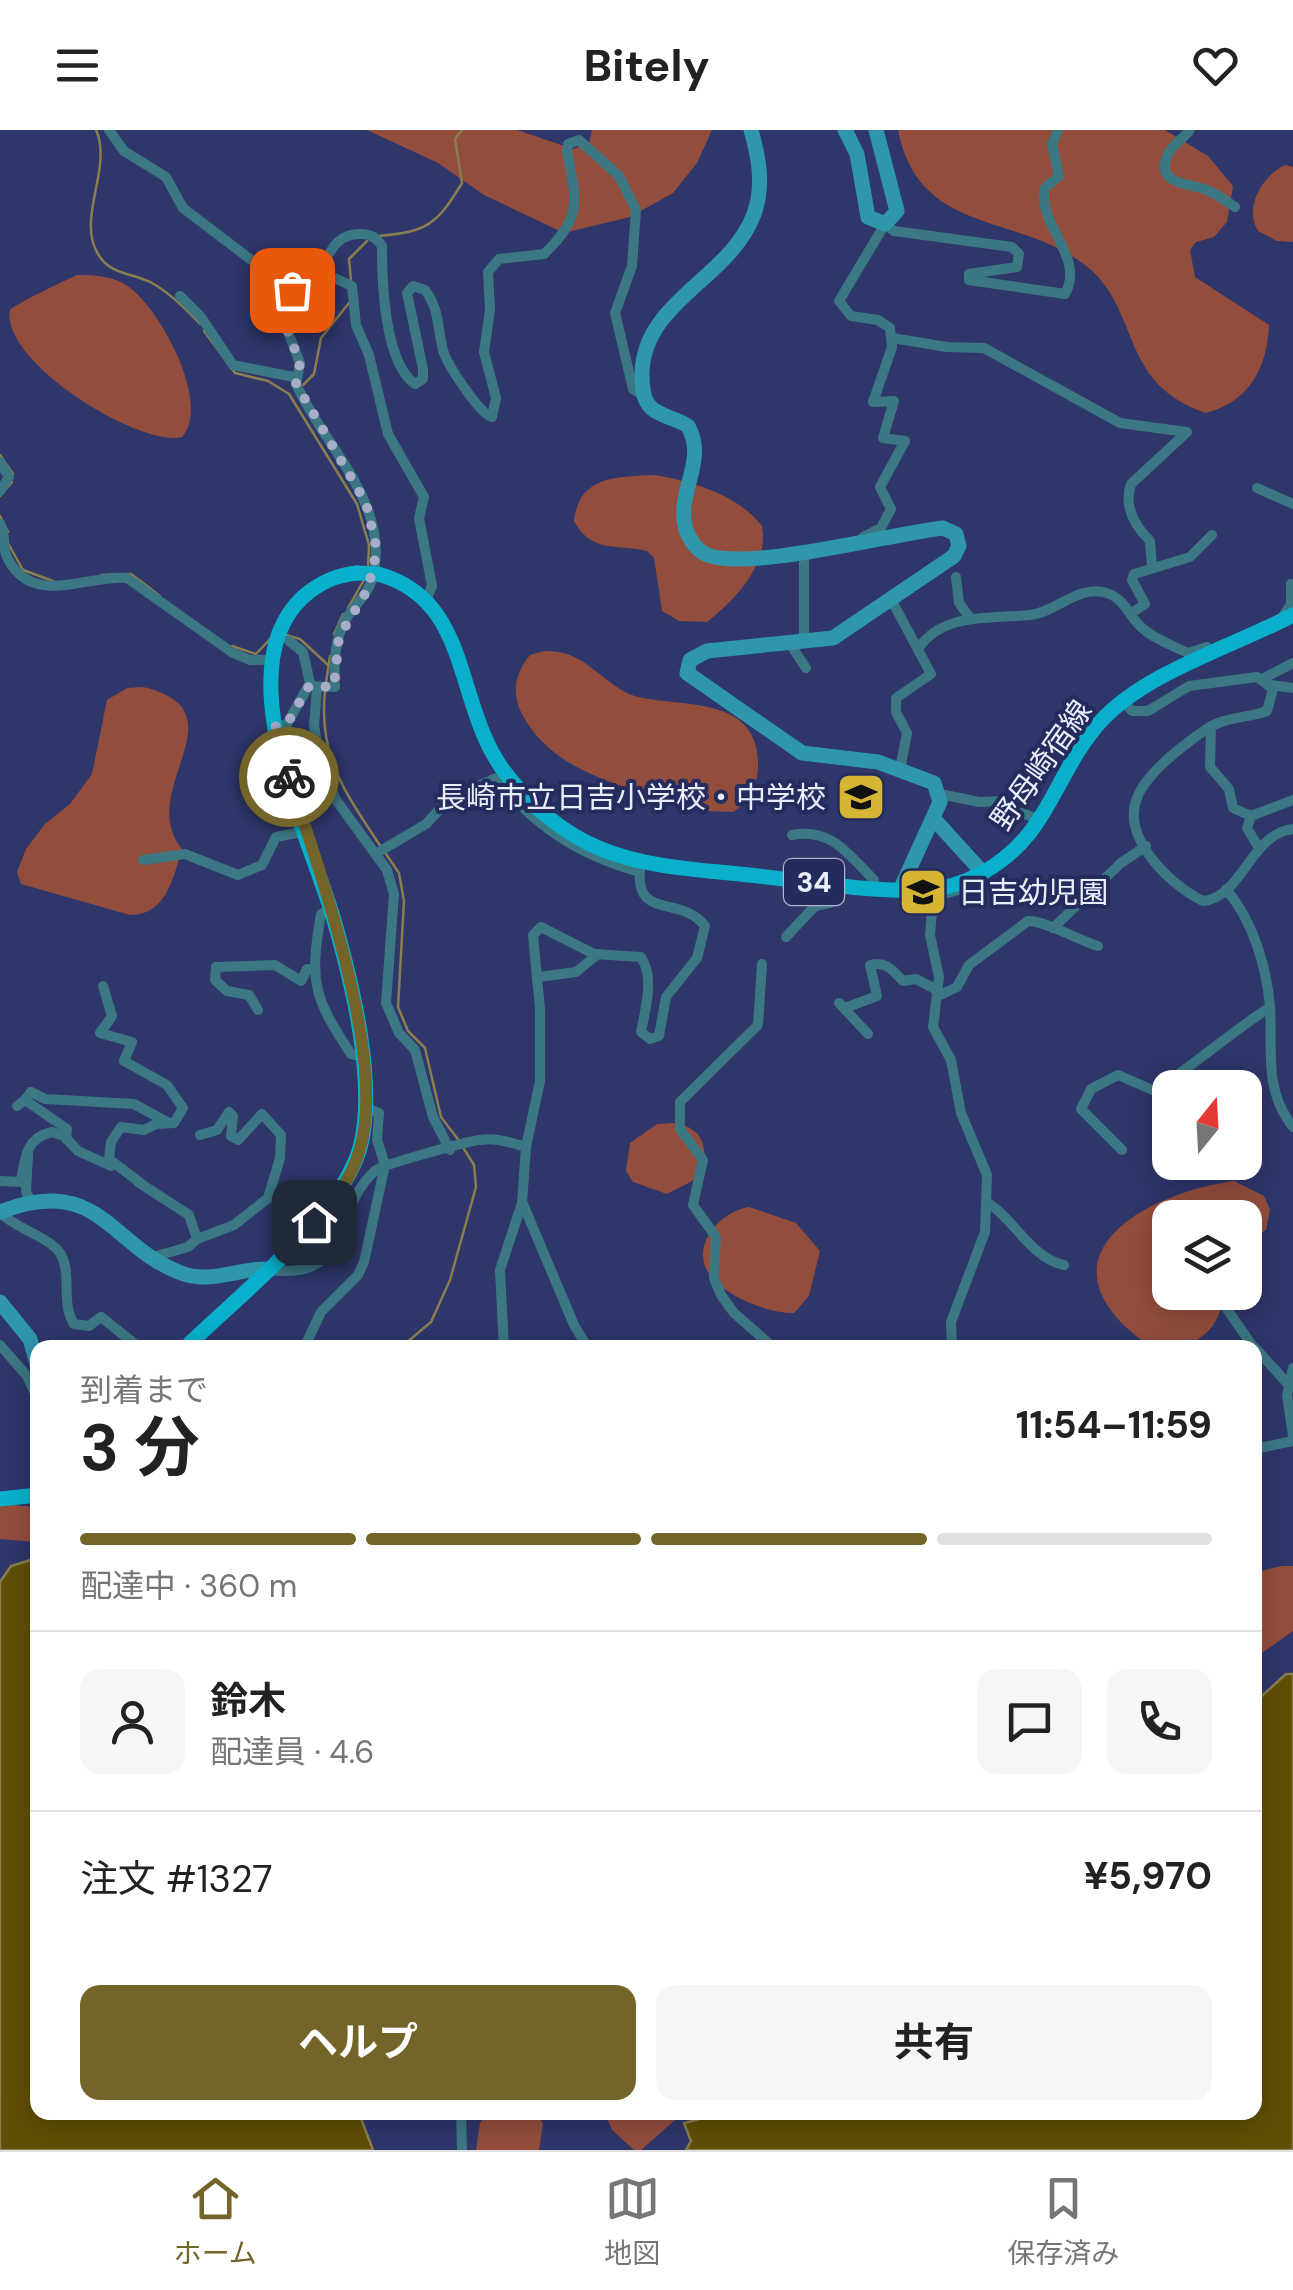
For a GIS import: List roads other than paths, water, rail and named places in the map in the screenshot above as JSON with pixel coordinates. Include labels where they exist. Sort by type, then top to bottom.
[{"type":"main road","points":[[193,1340],[334,1200],[359,1152],[365,1108],[348,972],[274,727],[270,699],[273,660],[293,608],[320,583],[356,573],[378,574],[427,598]]},
{"type":"main road","name":"野母崎宿線","points":[[427,598],[445,622],[478,727],[505,773],[546,816],[572,834],[640,867],[900,890],[952,886],[1011,856],[1042,820],[1092,733],[1123,702],[1286,619]]},
{"type":"main road","points":[[0,1499],[30,1496]]},
{"type":"street","points":[[109,130],[124,151],[166,177],[183,208],[292,290]]},
{"type":"street","points":[[752,130],[760,165],[754,212],[734,247],[654,326],[642,356],[644,396],[650,408],[688,426],[696,444],[694,470],[683,496],[686,529],[693,544],[703,553],[725,558],[804,552],[943,528],[956,534],[959,546],[954,556],[834,638],[708,651],[690,660],[687,673],[802,753],[862,759],[934,783],[940,794],[934,820],[900,890]]},
{"type":"street","points":[[845,130],[857,154],[868,217],[894,230],[1012,247],[1020,257],[1017,267],[969,274],[968,280],[1065,294],[1070,267],[1044,202],[1045,188],[1060,174],[1052,149],[1058,130]]},
{"type":"street","points":[[860,544],[882,528],[892,509],[880,487],[905,446],[904,441],[883,438],[896,404],[873,402],[892,338],[884,322],[851,316],[839,301],[885,224],[897,212],[876,130]]},
{"type":"street","points":[[1190,130],[1166,159],[1170,178],[1174,183],[1206,190],[1235,207]]},
{"type":"street","points":[[453,1149],[433,1116],[415,1050],[399,1034],[386,1003],[396,913],[387,870],[336,800],[321,765],[314,726],[320,687],[341,630],[368,589],[377,550],[366,503],[297,385],[300,363],[276,301],[306,286],[334,245],[348,236],[369,236],[382,246],[385,313],[406,376],[416,384],[424,379],[407,296],[410,288],[417,286],[425,290],[438,314],[448,362],[479,411],[492,417],[497,408],[484,352],[490,310],[488,272],[499,260],[544,254],[560,238],[577,195],[567,151],[573,140],[579,140],[619,176],[636,210],[632,266],[615,320],[633,389],[644,396]]},
{"type":"street","points":[[319,271],[350,284],[356,324],[369,354],[385,424],[424,497],[419,518],[432,586],[427,598]]},
{"type":"street","points":[[180,296],[233,365],[297,385]]},
{"type":"street","points":[[892,338],[946,348],[984,348],[1120,423],[1187,432],[1131,484],[1128,494],[1136,526],[1150,541],[1152,565]]},
{"type":"street","points":[[0,462],[9,477],[0,491]]},
{"type":"street","points":[[1257,488],[1293,504]]},
{"type":"street","points":[[0,524],[6,556],[24,578],[56,587],[127,578],[233,653],[250,660],[273,660]]},
{"type":"street","points":[[1132,613],[1145,604],[1132,576],[1152,565],[1190,557],[1212,535]]},
{"type":"street","points":[[804,552],[804,635],[810,642]]},
{"type":"street","points":[[956,577],[959,603],[970,618]]},
{"type":"street","points":[[1286,619],[1291,584]]},
{"type":"street","points":[[918,648],[929,634],[970,618],[1030,615],[1093,591],[1116,597],[1138,625],[1188,654],[1209,647],[1216,653]]},
{"type":"street","points":[[892,600],[930,674],[895,700],[906,733],[900,770]]},
{"type":"street","points":[[282,637],[303,652],[320,687]]},
{"type":"street","points":[[790,644],[806,668]]},
{"type":"street","points":[[1267,682],[1293,663]]},
{"type":"street","points":[[1123,702],[1132,711],[1144,713],[1189,686],[1267,682],[1293,688]]},
{"type":"street","points":[[1267,682],[1273,702],[1267,710],[1211,726],[1140,792],[1134,816],[1146,846],[1170,878],[1198,899],[1213,900],[1271,836],[1293,830]]},
{"type":"street","points":[[274,727],[287,724],[320,687]]},
{"type":"street","points":[[1211,726],[1210,767],[1229,789],[1233,808],[1251,816],[1293,800]]},
{"type":"street","points":[[377,853],[426,824],[450,798],[496,778],[547,832],[583,853],[640,867],[638,888],[646,898],[696,917],[705,926],[697,958],[666,997],[659,1036],[650,1039],[641,1032],[647,1002],[644,961],[637,955],[598,954],[551,930],[537,929],[533,936],[539,978],[540,1081],[526,1146],[522,1203],[500,1270],[504,1340]]},
{"type":"street","points":[[940,794],[979,802],[1006,801],[1016,811],[1042,820]]},
{"type":"street","points":[[1251,816],[1247,828],[1259,848]]},
{"type":"street","points":[[934,820],[983,873],[986,882],[978,888],[928,900],[939,977],[933,1027],[951,1060],[961,1112],[988,1176],[980,1250],[951,1322],[952,1340]]},
{"type":"street","points":[[142,860],[185,854],[238,875],[262,864],[276,837],[306,831]]},
{"type":"street","points":[[792,835],[816,833],[837,842],[874,880],[874,888]]},
{"type":"street","points":[[1053,928],[1068,910],[1146,846]]},
{"type":"street","points":[[786,937],[815,906],[830,903],[831,884]]},
{"type":"street","points":[[1226,889],[1262,959],[1270,1007],[1267,1052],[1273,1089],[1281,1112],[1293,1126]]},
{"type":"street","points":[[331,910],[321,914],[315,970],[321,1009],[352,1054],[361,1056]]},
{"type":"street","points":[[868,1034],[842,1006],[878,996],[870,965],[887,965],[903,980],[916,979],[938,993],[957,987],[969,965],[1010,932],[1034,920],[1063,936],[1098,946]]},
{"type":"street","points":[[539,978],[576,972],[598,954]]},
{"type":"street","points":[[762,964],[758,1025],[728,1050],[706,1080],[682,1097],[678,1107],[680,1129],[703,1160],[692,1205],[716,1237],[717,1288],[734,1313],[765,1340]]},
{"type":"street","points":[[258,1010],[249,996],[220,987],[214,974],[216,967],[275,965],[301,981],[307,970],[315,970]]},
{"type":"street","points":[[103,986],[112,1016],[100,1032],[132,1042],[124,1061],[167,1085],[182,1104],[178,1121],[146,1130],[121,1127],[111,1142],[109,1160],[189,1215],[197,1239]]},
{"type":"street","points":[[1122,1150],[1081,1109],[1092,1088],[1118,1075],[1155,1091],[1197,1065],[1229,1034],[1270,1007]]},
{"type":"street","points":[[66,1139],[67,1128],[21,1103],[31,1092],[45,1099],[134,1104],[168,1122]]},
{"type":"street","points":[[308,1340],[321,1312],[358,1276],[364,1262],[385,1165],[377,1140],[379,1113],[365,1108]]},
{"type":"street","points":[[154,1256],[234,1226],[262,1206],[281,1152],[281,1135],[262,1114],[238,1140],[232,1136],[233,1116],[229,1112],[217,1130],[200,1134]]},
{"type":"street","points":[[0,1181],[21,1182],[28,1153],[43,1134],[52,1132],[78,1152],[142,1185]]},
{"type":"street","points":[[0,1212],[34,1204],[93,1210],[154,1256],[193,1276],[298,1272],[318,1265],[339,1238],[364,1185],[385,1165],[492,1140],[526,1146]]},
{"type":"street","points":[[28,1153],[26,1192],[34,1204]]},
{"type":"street","points":[[987,1202],[1006,1214],[1045,1258],[1064,1265]]},
{"type":"street","points":[[522,1203],[583,1340]]},
{"type":"street","points":[[0,1212],[21,1232],[58,1251],[64,1263],[66,1307],[74,1324],[90,1326],[101,1317],[130,1340]]},
{"type":"street","points":[[0,1302],[30,1340]]},
{"type":"street","points":[[1228,1310],[1249,1340]]},
{"type":"street","points":[[0,1345],[30,1383]]},
{"type":"street","points":[[1262,1356],[1289,1385]]},
{"type":"street","points":[[1262,1448],[1293,1439],[1289,1385],[1293,1368]]},
{"type":"street","points":[[461,2120],[462,2150]]},
{"type":"waterway","points":[[96,130],[100,160],[91,225],[98,254],[116,270],[159,287],[200,324]]},
{"type":"waterway","points":[[378,236],[409,232],[438,217],[462,183],[455,139],[462,130]]},
{"type":"waterway","points":[[351,280],[349,259],[367,241]]},
{"type":"waterway","points":[[303,385],[314,374],[321,338],[349,303]]},
{"type":"waterway","points":[[204,331],[235,373],[268,381],[289,394],[357,504],[369,545],[368,568]]},
{"type":"waterway","points":[[0,455],[13,474]]},
{"type":"waterway","points":[[0,496],[12,482]]},
{"type":"waterway","points":[[0,516],[8,532]]},
{"type":"waterway","points":[[9,545],[23,570],[53,581]]},
{"type":"waterway","points":[[101,575],[131,574],[160,596]]},
{"type":"waterway","points":[[348,608],[364,580]]},
{"type":"waterway","points":[[334,634],[343,614]]},
{"type":"waterway","points":[[286,635],[300,639],[328,665]]},
{"type":"waterway","points":[[232,646],[256,654],[273,636]]},
{"type":"waterway","points":[[326,683],[330,656]]},
{"type":"waterway","points":[[325,691],[330,756],[346,792],[381,847]]},
{"type":"waterway","points":[[386,854],[399,873],[404,901],[398,1007],[408,1031],[425,1048],[441,1117],[460,1142]]},
{"type":"waterway","points":[[410,1340],[431,1322],[450,1280],[476,1187],[474,1165],[464,1149]]},
{"type":"place","name":"長崎市立日吉小学校・中学校","points":[[861,797]]},
{"type":"place","name":"日吉幼児園","points":[[923,892]]}]
